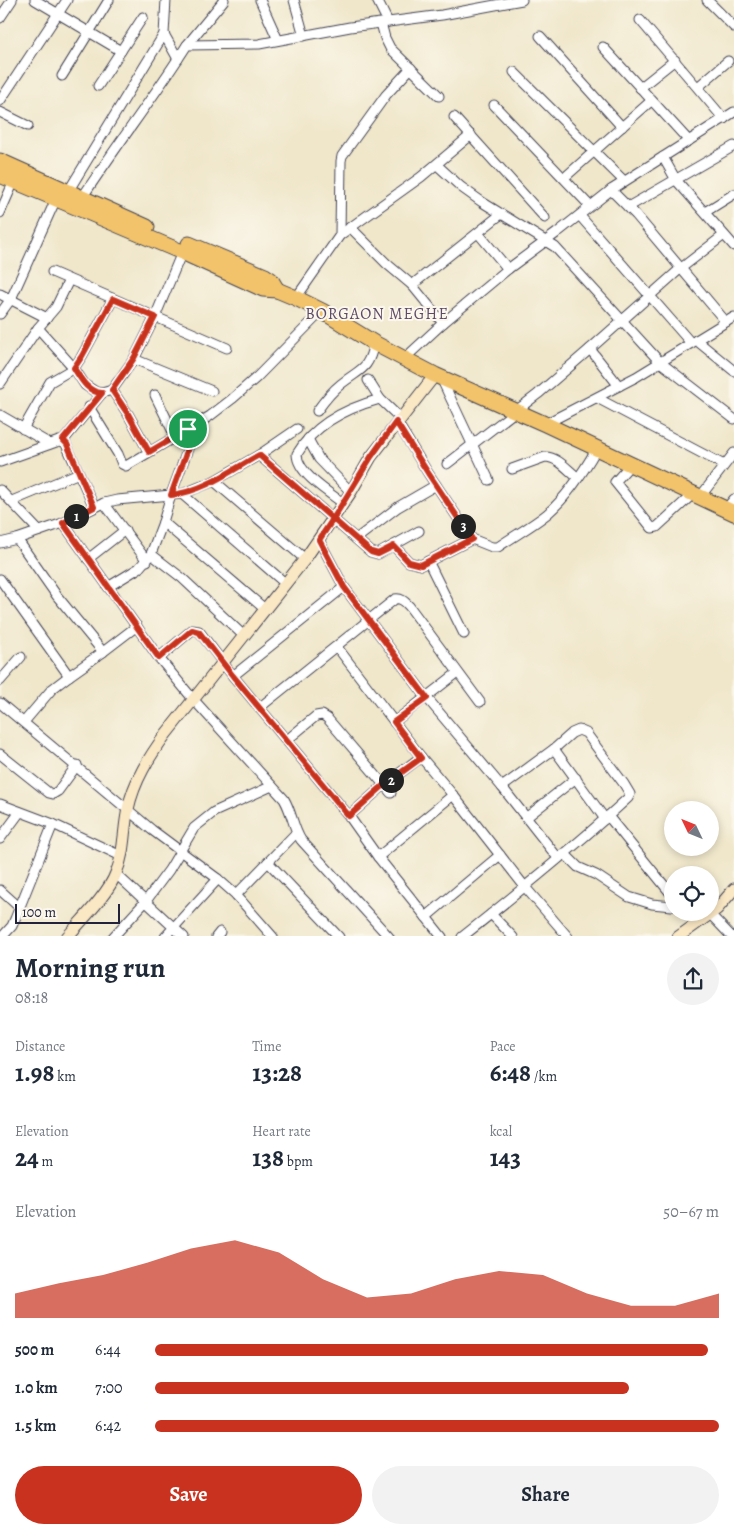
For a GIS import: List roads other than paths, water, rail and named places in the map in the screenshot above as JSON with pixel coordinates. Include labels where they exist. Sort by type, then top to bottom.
[{"type":"highway","points":[[0,160],[67,197],[182,252],[263,289],[277,290],[296,298],[322,311],[374,343],[437,376],[697,495],[731,507]]},
{"type":"highway","points":[[0,175],[67,197],[265,276],[271,280],[277,290]]},
{"type":"street","points":[[0,18],[12,0]]},
{"type":"street","points":[[35,0],[121,51]]},
{"type":"street","points":[[0,101],[67,0]]},
{"type":"street","points":[[62,76],[109,0]]},
{"type":"street","points":[[0,314],[11,299],[67,197],[164,34],[166,0]]},
{"type":"street","points":[[67,197],[224,0]]},
{"type":"street","points":[[260,0],[278,40]]},
{"type":"street","points":[[294,0],[304,36]]},
{"type":"street","points":[[377,0],[385,22],[385,38],[390,48],[439,96]]},
{"type":"street","points":[[187,45],[259,44],[385,22],[442,15],[522,0]]},
{"type":"street","points":[[708,0],[734,27]]},
{"type":"street","points":[[98,86],[142,17]]},
{"type":"street","points":[[640,20],[724,119]]},
{"type":"street","points":[[164,34],[178,59]]},
{"type":"street","points":[[540,36],[622,127]]},
{"type":"street","points":[[603,47],[689,141]]},
{"type":"street","points":[[640,88],[675,60]]},
{"type":"street","points":[[698,87],[728,61]]},
{"type":"street","points":[[340,235],[342,156],[386,95],[411,68]]},
{"type":"street","points":[[514,72],[624,181]]},
{"type":"street","points":[[564,178],[651,101]]},
{"type":"street","points":[[494,105],[590,206]]},
{"type":"street","points":[[0,112],[28,126]]},
{"type":"street","points":[[404,359],[442,323],[508,269],[580,216],[611,190],[734,112]]},
{"type":"street","points":[[454,116],[544,218]]},
{"type":"street","points":[[296,298],[340,235],[437,165],[471,135]]},
{"type":"street","points":[[628,207],[734,146]]},
{"type":"street","points":[[663,157],[676,180],[734,246]]},
{"type":"street","points":[[437,165],[461,187],[500,214],[545,241],[564,256],[660,362],[734,419]]},
{"type":"street","points":[[0,213],[14,181]]},
{"type":"street","points":[[545,424],[619,386],[730,320],[680,269],[628,207],[611,190]]},
{"type":"street","points":[[705,212],[734,194]]},
{"type":"street","points":[[412,285],[500,214]]},
{"type":"street","points":[[580,216],[649,296],[694,342],[734,371]]},
{"type":"street","points":[[350,227],[387,264],[412,285],[442,323]]},
{"type":"street","points":[[478,233],[508,269]]},
{"type":"street","points":[[447,464],[516,411],[622,322],[680,269],[724,235]]},
{"type":"street","points":[[38,328],[74,368],[85,385],[96,392],[102,393],[112,390],[134,358],[155,317],[182,252]]},
{"type":"street","points":[[52,272],[227,348]]},
{"type":"street","points":[[0,384],[38,328],[59,302],[69,280]]},
{"type":"street","points":[[0,294],[47,318]]},
{"type":"street","points":[[23,428],[50,382],[74,368],[113,299]]},
{"type":"street","points":[[89,407],[124,466],[188,429],[232,399],[257,377],[322,311]]},
{"type":"street","points":[[317,411],[334,390],[367,365],[374,343]]},
{"type":"street","points":[[590,349],[619,386]]},
{"type":"street","points":[[134,358],[212,391]]},
{"type":"street","points":[[67,936],[95,905],[116,874],[121,856],[128,809],[137,780],[146,763],[193,699],[266,610],[319,540],[351,492],[371,457],[398,420],[437,376],[489,480]]},
{"type":"street","points":[[368,380],[380,399],[398,420],[436,485],[472,539],[492,547],[498,546],[556,506],[597,448]]},
{"type":"street","points":[[112,390],[149,452]]},
{"type":"street","points":[[0,462],[63,440],[102,393]]},
{"type":"street","points":[[155,395],[175,436]]},
{"type":"street","points":[[597,398],[724,465]]},
{"type":"street","points":[[343,503],[315,482],[298,462],[297,454],[327,421],[349,409],[380,399]]},
{"type":"street","points":[[0,415],[50,444]]},
{"type":"street","points":[[108,587],[139,568],[149,557],[190,443],[188,429]]},
{"type":"street","points":[[1,541],[17,539],[63,523],[104,503],[182,494],[214,481],[259,455],[297,429]]},
{"type":"street","points":[[63,440],[67,444],[94,507]]},
{"type":"street","points":[[308,440],[319,459],[351,492]]},
{"type":"street","points":[[631,464],[615,482],[652,528],[657,527],[697,495],[734,453]]},
{"type":"street","points":[[259,455],[375,554],[394,546],[419,531]]},
{"type":"street","points":[[512,469],[545,457],[550,457],[577,478]]},
{"type":"street","points":[[12,501],[79,473]]},
{"type":"street","points":[[214,481],[305,559]]},
{"type":"street","points":[[356,539],[398,508],[436,485]]},
{"type":"street","points":[[0,490],[39,531]]},
{"type":"street","points":[[182,494],[286,584]]},
{"type":"street","points":[[104,503],[149,557],[182,578],[244,636]]},
{"type":"street","points":[[163,522],[266,610]]},
{"type":"street","points":[[63,523],[159,658],[290,808],[296,833],[389,936]]},
{"type":"street","points":[[88,559],[125,530]]},
{"type":"street","points":[[17,539],[57,596],[104,652]]},
{"type":"street","points":[[394,546],[409,562],[421,565],[472,539]]},
{"type":"street","points":[[319,540],[344,587],[427,698],[527,818],[561,855],[629,897],[652,904],[664,905]]},
{"type":"street","points":[[428,562],[464,634]]},
{"type":"street","points":[[0,579],[69,676]]},
{"type":"street","points":[[233,676],[344,587]]},
{"type":"street","points":[[259,708],[396,599],[402,599],[409,606],[480,702]]},
{"type":"street","points":[[24,722],[52,690],[136,626]]},
{"type":"street","points":[[159,658],[194,629],[199,632],[259,708],[349,816],[378,857],[442,936]]},
{"type":"street","points":[[337,647],[421,758],[453,795],[525,887],[568,936]]},
{"type":"street","points":[[0,681],[21,657]]},
{"type":"street","points":[[394,722],[457,673]]},
{"type":"street","points":[[0,703],[152,830],[218,879],[236,895],[272,936]]},
{"type":"street","points":[[286,740],[316,716],[322,715],[333,723],[391,793]]},
{"type":"street","points":[[462,936],[525,887],[607,818],[630,794],[583,730],[576,731],[502,787]]},
{"type":"street","points":[[554,749],[607,818],[664,886]]},
{"type":"street","points":[[0,754],[49,793],[53,794],[58,791],[76,765]]},
{"type":"street","points":[[349,816],[384,785],[421,758]]},
{"type":"street","points":[[527,818],[576,778]]},
{"type":"street","points":[[114,936],[146,901],[181,851],[194,828],[214,812],[272,786]]},
{"type":"street","points":[[378,857],[453,795]]},
{"type":"street","points":[[0,804],[53,824],[121,856]]},
{"type":"street","points":[[0,839],[20,812]]},
{"type":"street","points":[[2,936],[12,926],[53,824]]},
{"type":"street","points":[[236,895],[296,833]]},
{"type":"street","points":[[426,917],[500,855]]},
{"type":"street","points":[[268,862],[339,936]]},
{"type":"street","points":[[116,874],[184,936]]},
{"type":"street","points":[[164,936],[218,879]]},
{"type":"street","points":[[719,907],[734,889]]},
{"type":"street","points":[[0,890],[19,907]]},
{"type":"street","points":[[491,914],[513,936]]},
{"type":"street","points":[[678,936],[697,921]]},
{"type":"street","points":[[713,921],[732,936]]},
{"type":"street","points":[[471,929],[478,936]]},
{"type":"district","name":"BORGAON MEGHE","points":[[377,313]]}]
